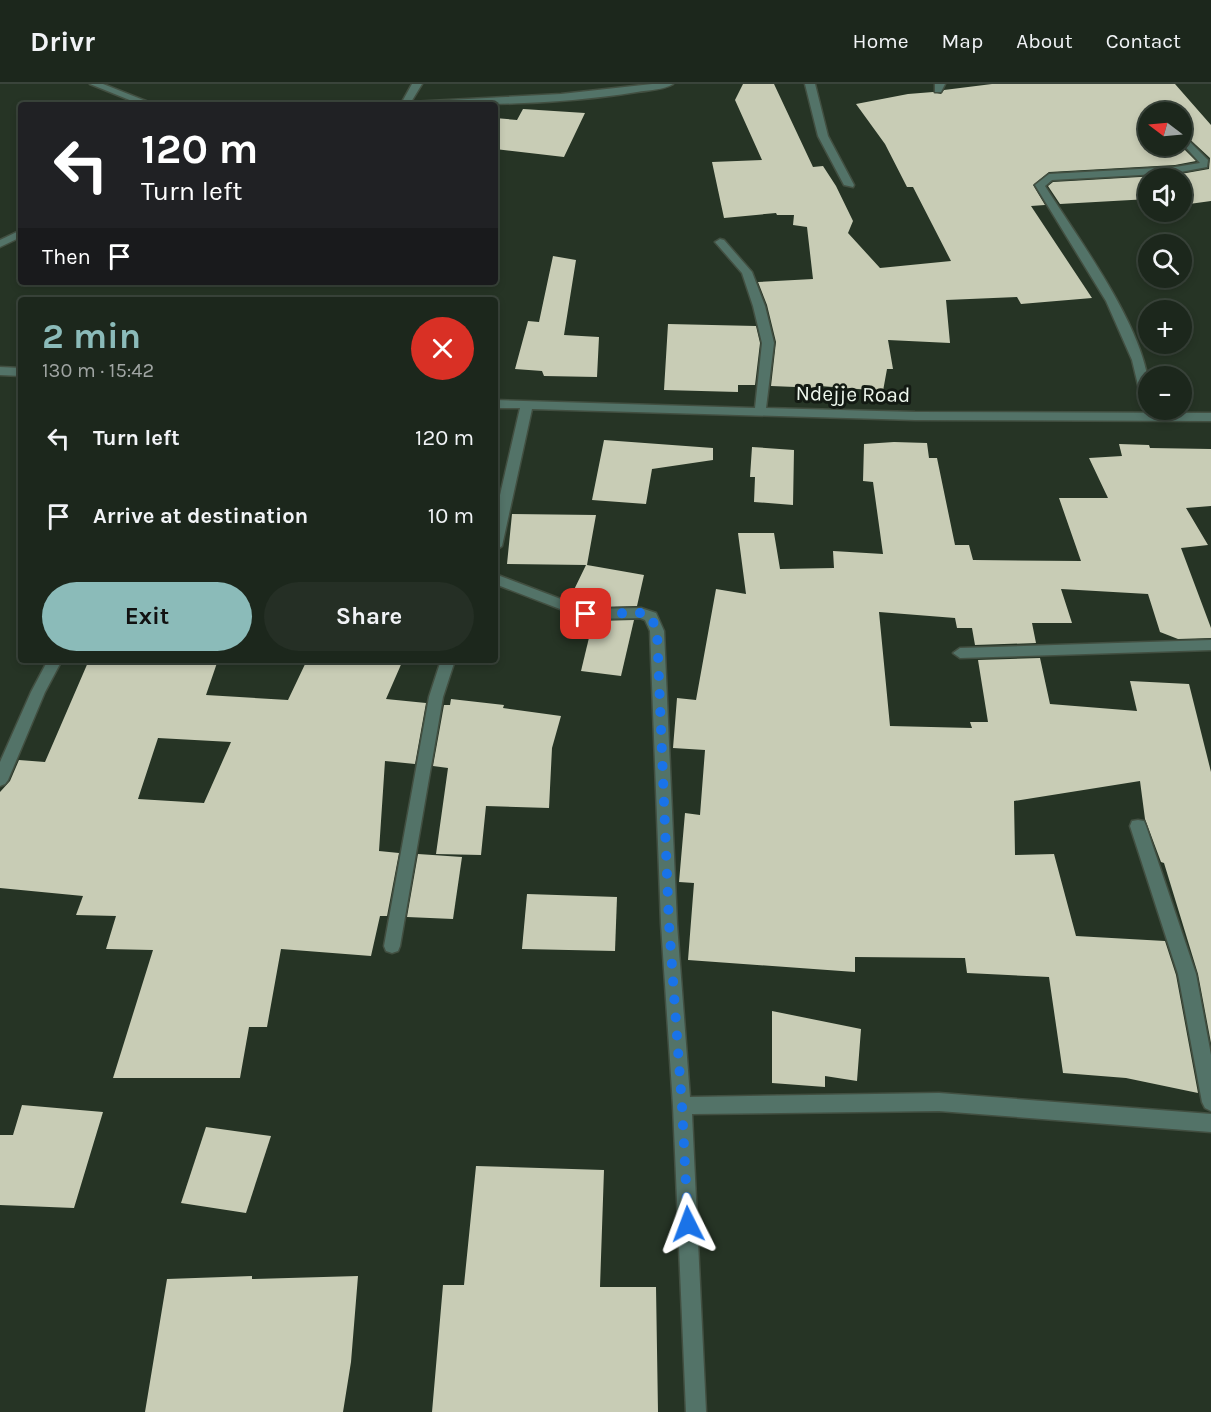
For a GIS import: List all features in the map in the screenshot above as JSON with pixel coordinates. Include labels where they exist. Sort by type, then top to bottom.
[{"type":"street","points":[[95,84],[143,102]]},
{"type":"street","points":[[406,102],[417,84]]},
{"type":"street","points":[[560,84],[561,97]]},
{"type":"street","points":[[450,102],[561,97],[620,92],[668,84]]},
{"type":"street","points":[[810,84],[823,136],[849,185]]},
{"type":"street","points":[[1139,366],[1112,301],[1040,185],[1049,177],[1175,170],[1204,165],[1205,162],[1192,145]]},
{"type":"street","points":[[0,244],[18,235]]},
{"type":"street","points":[[720,242],[747,272],[759,306],[768,343],[760,412]]},
{"type":"street","points":[[0,371],[18,372]]},
{"type":"street","name":"Ndejje Road","points":[[498,404],[915,416],[1138,410]]},
{"type":"street","points":[[498,532],[526,406]]},
{"type":"street","name":"Ndejje Road","points":[[1192,415],[1211,417]]},
{"type":"street","points":[[498,580],[586,614],[641,613],[651,617],[657,631],[669,924],[682,1106],[696,1412]]},
{"type":"street","points":[[960,653],[1211,645]]},
{"type":"street","points":[[0,780],[54,663]]},
{"type":"street","points":[[392,946],[436,697],[447,663]]},
{"type":"street","points":[[1138,826],[1187,974],[1211,1102]]},
{"type":"street","points":[[682,1106],[939,1102],[1211,1123]]},
{"type":"building","points":[[743,84],[774,84],[813,167],[823,166],[836,186],[853,221],[848,233],[880,268],[951,261],[913,187],[907,187],[885,144],[856,104],[908,94],[933,92],[941,94],[944,90],[992,84],[1175,84],[1191,102],[1138,102],[1138,156],[1191,156],[1196,161],[1175,165],[1049,172],[1033,185],[1045,205],[1031,206],[1092,298],[1021,304],[1017,297],[946,300],[950,343],[888,340],[893,369],[887,369],[883,391],[820,386],[820,388],[771,386],[776,342],[767,305],[758,282],[813,279],[807,227],[793,225],[794,215],[777,215],[776,213],[724,218],[712,162],[762,160],[735,100]]},
{"type":"building","points":[[1192,103],[1211,125],[1211,201],[1192,204],[1192,172],[1209,169],[1210,158],[1192,141]]},
{"type":"building","points":[[523,109],[585,113],[564,157],[498,149],[498,118],[517,120]]},
{"type":"building","points":[[1138,177],[1138,200],[1060,204],[1048,186],[1053,182]]},
{"type":"building","points":[[553,256],[576,260],[564,335],[599,337],[597,377],[544,376],[542,371],[515,369],[528,321],[539,322]]},
{"type":"building","points":[[668,324],[756,326],[760,343],[755,385],[738,385],[738,392],[664,390]]},
{"type":"building","points":[[604,440],[713,448],[713,460],[652,469],[646,504],[592,500]]},
{"type":"building","points":[[927,443],[929,458],[937,458],[955,545],[969,545],[973,560],[1081,561],[1059,498],[1108,498],[1089,458],[1122,456],[1119,444],[1149,445],[1150,448],[1211,449],[1211,506],[1186,508],[1208,545],[1181,548],[1211,628],[1211,638],[1178,639],[1160,632],[1148,594],[1061,589],[1072,623],[1032,623],[1036,643],[975,645],[972,628],[957,628],[955,618],[879,612],[890,726],[972,728],[970,722],[988,722],[978,660],[1040,658],[1050,704],[1137,711],[1130,681],[1189,684],[1211,772],[1211,1043],[1198,974],[1164,863],[1161,862],[1145,819],[1140,781],[1014,801],[1015,855],[1054,854],[1076,936],[1165,941],[1176,975],[1198,1093],[1126,1078],[1063,1073],[1049,977],[967,973],[965,958],[855,957],[855,972],[688,960],[694,883],[679,882],[685,813],[700,815],[705,750],[673,748],[677,698],[696,700],[716,589],[746,594],[738,533],[774,533],[780,569],[834,568],[833,551],[883,554],[873,482],[863,481],[864,444]]},
{"type":"building","points":[[752,447],[794,450],[793,505],[754,502],[755,477],[750,477]]},
{"type":"building","points":[[512,514],[596,515],[587,565],[644,575],[637,606],[597,607],[598,604],[570,598],[586,565],[507,564]]},
{"type":"building","points":[[634,620],[621,676],[581,671],[593,621]]},
{"type":"building","points":[[88,663],[217,663],[206,695],[288,700],[306,663],[402,663],[386,699],[426,703],[415,764],[385,761],[379,851],[399,853],[387,916],[380,916],[371,956],[281,949],[267,1027],[249,1027],[240,1078],[113,1078],[153,950],[106,949],[116,916],[76,915],[83,896],[0,888],[0,792],[10,781],[19,760],[45,762]],"holes":[[[158,738],[231,742],[204,803],[138,799]]]},
{"type":"building","points":[[451,699],[504,705],[503,708],[561,716],[552,748],[549,808],[486,806],[481,855],[436,854],[448,768],[433,766],[444,705],[450,705]]},
{"type":"building","points":[[418,854],[462,857],[453,919],[407,917]]},
{"type":"building","points":[[527,894],[617,897],[615,951],[522,949]]},
{"type":"building","points":[[772,1011],[861,1029],[857,1081],[825,1076],[825,1087],[772,1083]]},
{"type":"building","points":[[22,1105],[103,1112],[74,1208],[0,1205],[0,1135],[13,1135]]},
{"type":"building","points":[[206,1127],[271,1136],[246,1213],[181,1203]]},
{"type":"building","points":[[476,1166],[604,1170],[600,1287],[656,1287],[658,1412],[432,1412],[443,1285],[464,1285]]},
{"type":"building","points":[[252,1276],[252,1279],[358,1276],[351,1362],[343,1412],[145,1412],[167,1279]]},
{"type":"route","points":[[586,614],[641,613],[651,617],[657,631],[669,924],[688,1224]]}]
